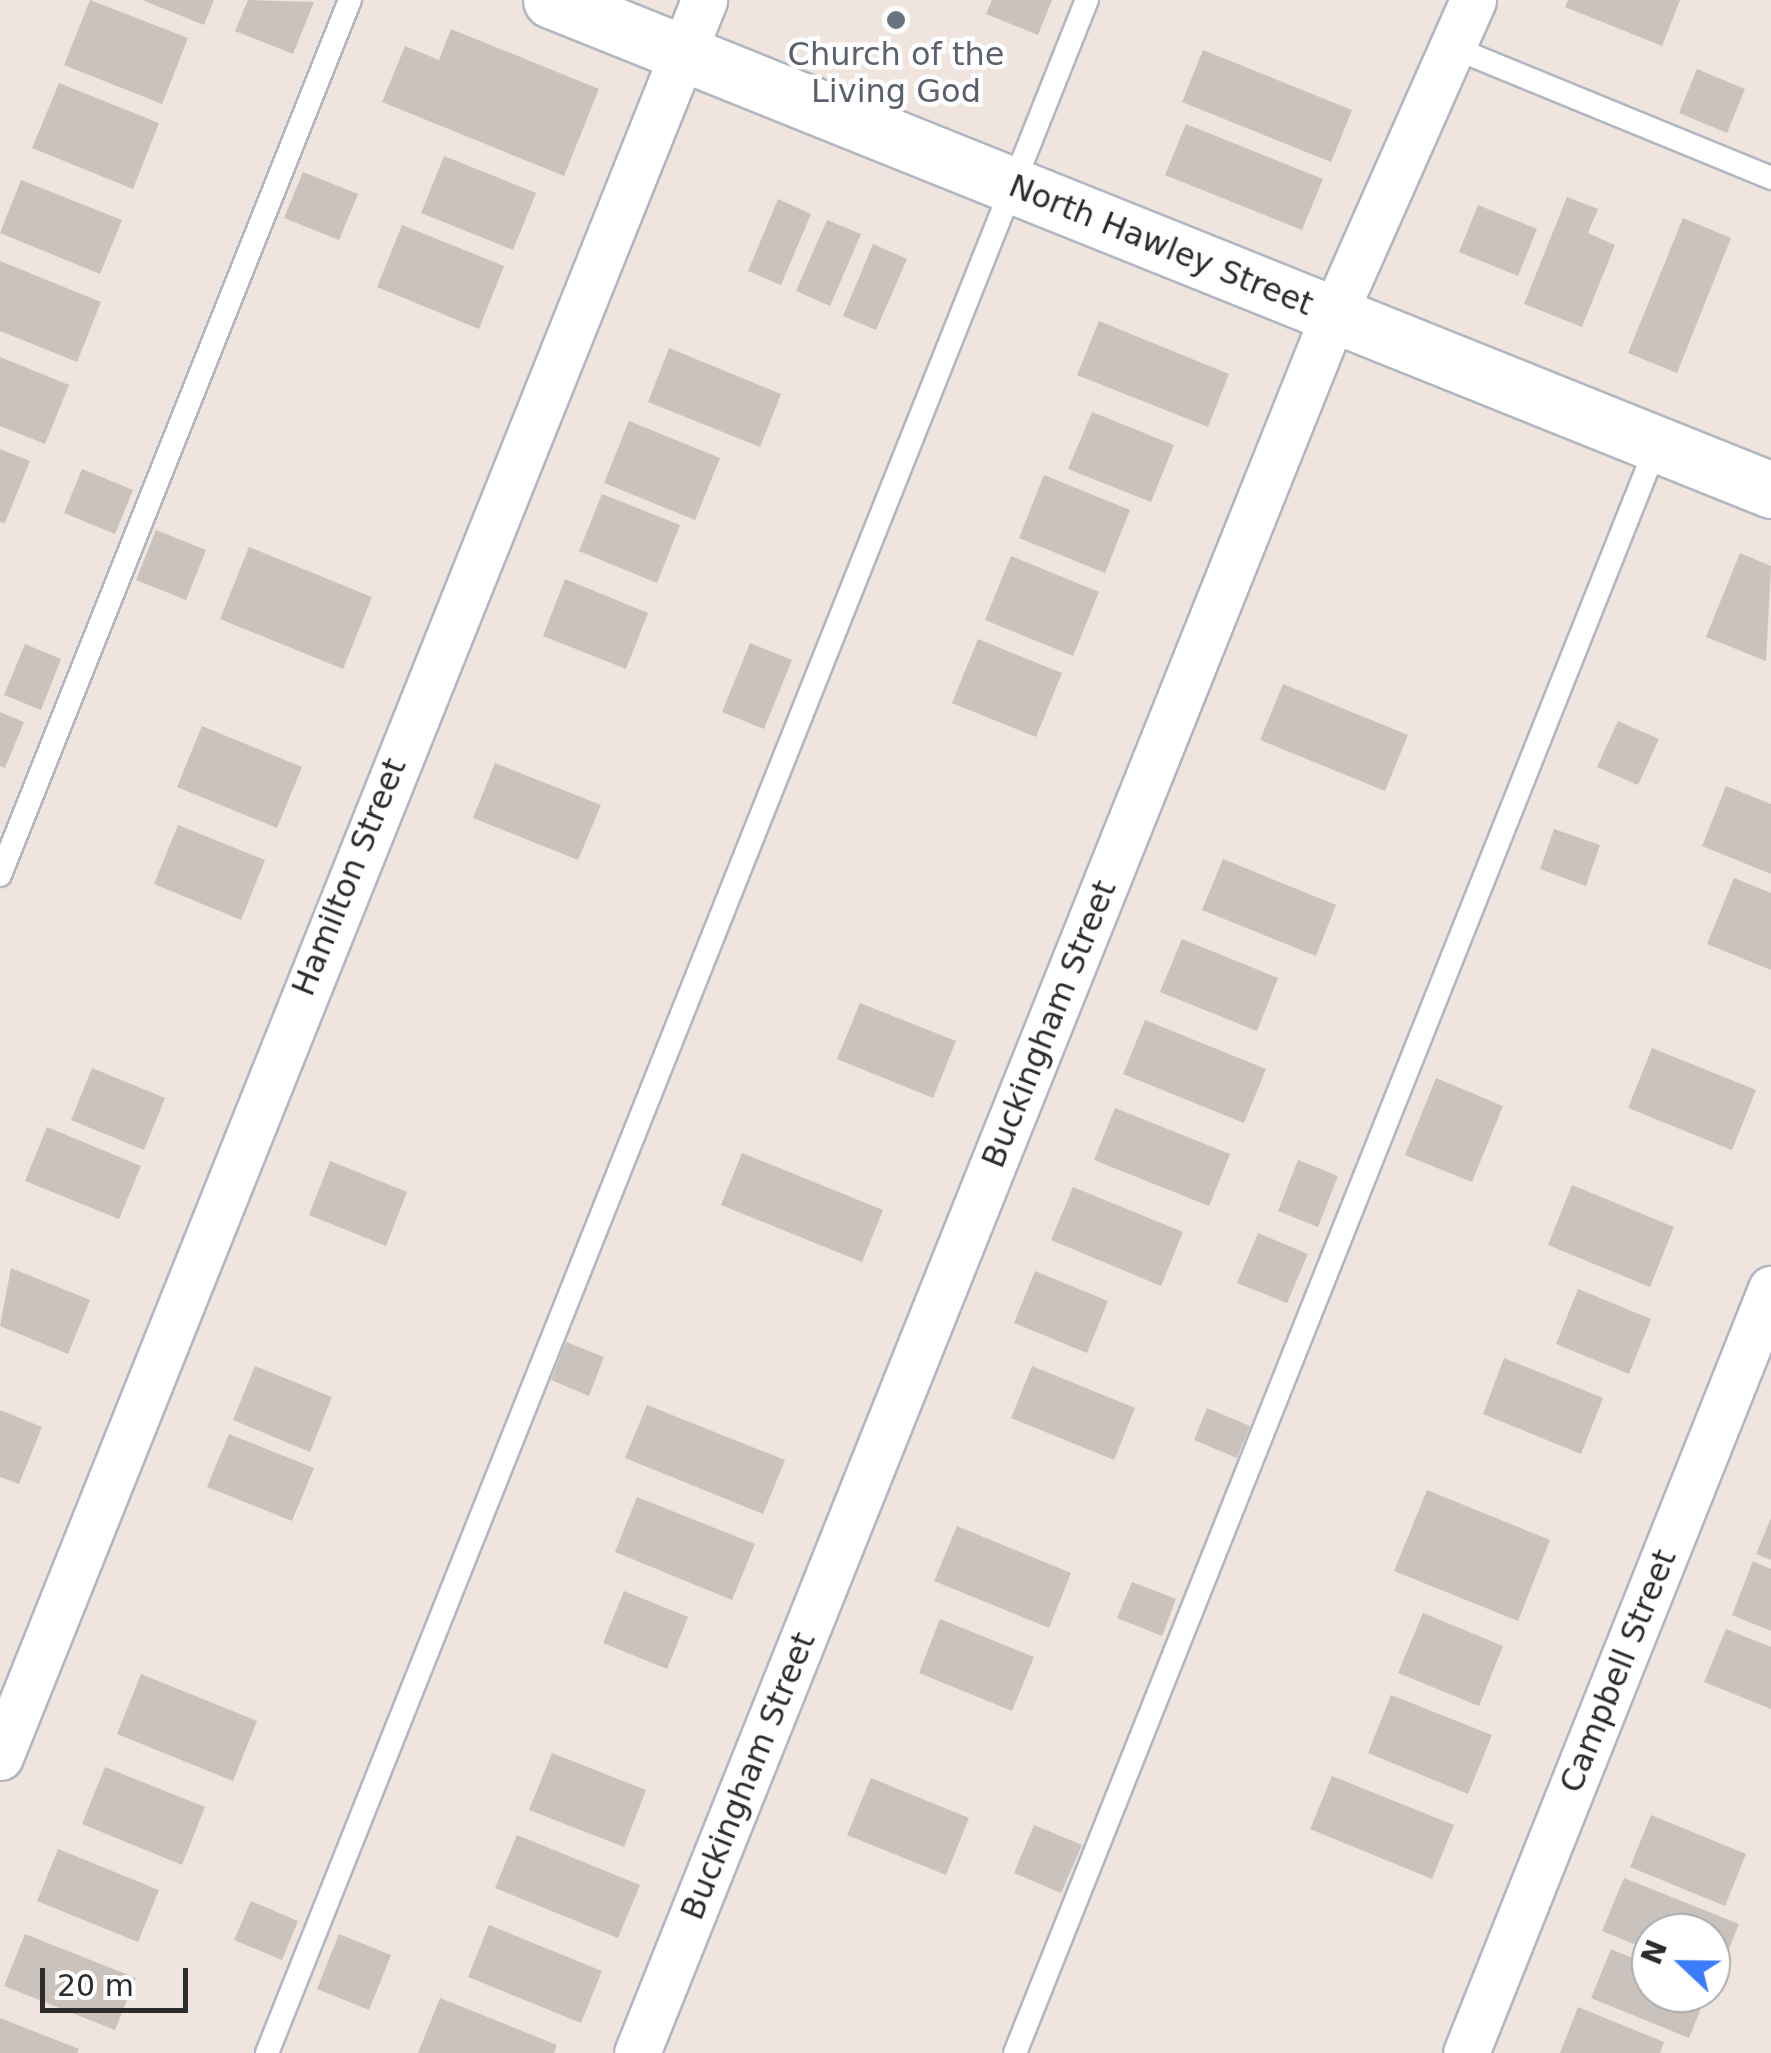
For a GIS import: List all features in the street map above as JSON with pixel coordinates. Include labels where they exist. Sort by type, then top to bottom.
[{"type":"street","name":"North Hawley Street","points":[[551,0],[1771,490]]},
{"type":"street","name":"Hamilton Street","points":[[0,1757],[704,0]]},
{"type":"street","name":"Buckingham Street","points":[[637,2053],[1334,314],[1473,0]]},
{"type":"street","name":"Campbell Street","points":[[1466,2053],[1771,1289]]},
{"type":"lane","points":[[0,875],[350,0]]},
{"type":"lane","points":[[266,2053],[1087,0]]},
{"type":"lane","points":[[1452,47],[1771,178]]},
{"type":"lane","points":[[1015,2053],[1657,444]]},
{"type":"building","points":[[90,0],[188,38],[162,104],[64,65]]},
{"type":"building","points":[[142,0],[214,0],[204,25]]},
{"type":"building","points":[[248,0],[314,2],[293,54],[235,31]]},
{"type":"building","points":[[992,0],[1052,0],[1038,35],[986,14]]},
{"type":"building","points":[[1568,0],[1680,0],[1662,46],[1565,7]]},
{"type":"building","points":[[451,29],[599,89],[564,176],[382,102],[405,46],[439,60]]},
{"type":"building","points":[[1203,50],[1352,110],[1331,162],[1182,102]]},
{"type":"building","points":[[1697,69],[1745,89],[1727,133],[1679,113]]},
{"type":"building","points":[[59,83],[159,123],[133,189],[32,148]]},
{"type":"building","points":[[1186,124],[1323,179],[1302,230],[1165,175]]},
{"type":"building","points":[[444,156],[536,193],[513,250],[421,213]]},
{"type":"building","points":[[303,172],[358,194],[339,240],[284,218]]},
{"type":"building","points":[[21,180],[122,220],[100,274],[0,233]]},
{"type":"building","points":[[1567,197],[1598,209],[1588,233],[1615,245],[1582,327],[1524,304]]},
{"type":"building","points":[[778,199],[811,214],[781,285],[748,271]]},
{"type":"building","points":[[1478,205],[1537,229],[1518,276],[1459,252]]},
{"type":"building","points":[[1683,218],[1731,238],[1677,373],[1628,353]]},
{"type":"building","points":[[827,220],[861,234],[830,306],[796,291]]},
{"type":"building","points":[[402,225],[504,266],[479,329],[377,287]]},
{"type":"building","points":[[873,244],[907,259],[876,330],[843,316]]},
{"type":"building","points":[[0,261],[101,302],[77,362],[0,331]]},
{"type":"building","points":[[1099,321],[1229,374],[1208,427],[1077,375]]},
{"type":"building","points":[[669,348],[781,394],[760,447],[648,402]]},
{"type":"building","points":[[0,357],[69,385],[45,444],[0,426]]},
{"type":"building","points":[[1092,412],[1174,445],[1151,502],[1068,469]]},
{"type":"building","points":[[629,421],[720,458],[695,520],[604,483]]},
{"type":"building","points":[[0,449],[30,461],[5,523],[0,522]]},
{"type":"building","points":[[82,469],[133,490],[115,534],[64,513]]},
{"type":"building","points":[[1044,475],[1130,510],[1105,573],[1019,538]]},
{"type":"building","points":[[602,494],[680,525],[657,583],[579,551]]},
{"type":"building","points":[[156,530],[206,550],[186,600],[136,580]]},
{"type":"building","points":[[249,547],[372,597],[343,669],[220,619]]},
{"type":"building","points":[[1740,553],[1771,566],[1766,661],[1706,637]]},
{"type":"building","points":[[1011,556],[1099,592],[1073,656],[985,620]]},
{"type":"building","points":[[565,579],[648,613],[626,669],[543,636]]},
{"type":"building","points":[[978,639],[1062,673],[1036,737],[952,703]]},
{"type":"building","points":[[750,643],[792,660],[764,729],[722,712]]},
{"type":"building","points":[[25,644],[61,659],[41,710],[4,695]]},
{"type":"building","points":[[1283,684],[1408,735],[1385,791],[1260,740]]},
{"type":"building","points":[[0,712],[24,722],[5,768],[0,766]]},
{"type":"building","points":[[1618,721],[1659,739],[1638,785],[1597,767]]},
{"type":"building","points":[[202,726],[302,767],[277,828],[177,787]]},
{"type":"building","points":[[495,763],[601,805],[578,860],[473,818]]},
{"type":"building","points":[[1726,786],[1771,804],[1771,874],[1702,846]]},
{"type":"building","points":[[178,825],[265,860],[241,920],[154,884]]},
{"type":"building","points":[[1554,829],[1600,845],[1586,886],[1540,869]]},
{"type":"building","points":[[1223,859],[1336,905],[1316,956],[1202,910]]},
{"type":"building","points":[[1734,878],[1771,893],[1771,970],[1707,944]]},
{"type":"building","points":[[1182,939],[1278,978],[1257,1031],[1160,992]]},
{"type":"building","points":[[860,1003],[956,1041],[933,1098],[837,1059]]},
{"type":"building","points":[[1145,1020],[1266,1069],[1244,1123],[1123,1074]]},
{"type":"building","points":[[1652,1048],[1756,1090],[1732,1150],[1628,1108]]},
{"type":"building","points":[[92,1068],[165,1098],[144,1150],[71,1120]]},
{"type":"building","points":[[1436,1078],[1503,1106],[1472,1182],[1405,1155]]},
{"type":"building","points":[[1115,1108],[1230,1154],[1209,1206],[1094,1160]]},
{"type":"building","points":[[47,1127],[141,1166],[119,1219],[25,1181]]},
{"type":"building","points":[[742,1153],[883,1210],[862,1262],[721,1205]]},
{"type":"building","points":[[1298,1160],[1338,1176],[1318,1227],[1278,1211]]},
{"type":"building","points":[[330,1161],[407,1192],[386,1246],[309,1215]]},
{"type":"building","points":[[1572,1185],[1674,1227],[1650,1287],[1548,1245]]},
{"type":"building","points":[[1073,1187],[1183,1232],[1161,1286],[1051,1240]]},
{"type":"building","points":[[1258,1233],[1308,1254],[1287,1303],[1237,1283]]},
{"type":"building","points":[[11,1268],[90,1300],[68,1354],[0,1326]]},
{"type":"building","points":[[1035,1271],[1108,1301],[1087,1353],[1014,1323]]},
{"type":"building","points":[[1578,1289],[1651,1319],[1629,1374],[1556,1344]]},
{"type":"building","points":[[566,1342],[604,1357],[589,1396],[551,1380]]},
{"type":"building","points":[[1504,1358],[1603,1398],[1581,1454],[1483,1414]]},
{"type":"building","points":[[255,1366],[332,1397],[310,1452],[233,1420]]},
{"type":"building","points":[[1032,1366],[1135,1408],[1114,1460],[1011,1418]]},
{"type":"building","points":[[647,1405],[785,1460],[763,1514],[625,1458]]},
{"type":"building","points":[[1207,1408],[1250,1426],[1237,1458],[1194,1440]]},
{"type":"building","points":[[0,1410],[42,1427],[19,1484],[0,1477]]},
{"type":"building","points":[[229,1434],[314,1468],[292,1521],[207,1487]]},
{"type":"building","points":[[1427,1490],[1550,1540],[1518,1621],[1394,1571]]},
{"type":"building","points":[[637,1497],[755,1544],[732,1600],[615,1552]]},
{"type":"building","points":[[1771,1518],[1771,1560],[1756,1554]]},
{"type":"building","points":[[957,1526],[1071,1573],[1049,1628],[934,1581]]},
{"type":"building","points":[[1753,1561],[1771,1569],[1771,1631],[1732,1615]]},
{"type":"building","points":[[1132,1582],[1176,1599],[1162,1636],[1117,1618]]},
{"type":"building","points":[[624,1591],[688,1617],[667,1669],[603,1643]]},
{"type":"building","points":[[1423,1613],[1503,1646],[1479,1706],[1398,1673]]},
{"type":"building","points":[[940,1619],[1034,1657],[1012,1711],[919,1673]]},
{"type":"building","points":[[1726,1629],[1771,1647],[1771,1709],[1704,1682]]},
{"type":"building","points":[[141,1674],[257,1721],[233,1781],[117,1734]]},
{"type":"building","points":[[1391,1695],[1492,1735],[1468,1794],[1368,1753]]},
{"type":"building","points":[[552,1753],[646,1790],[624,1847],[529,1810]]},
{"type":"building","points":[[105,1767],[205,1807],[182,1865],[82,1824]]},
{"type":"building","points":[[1332,1776],[1454,1825],[1432,1879],[1310,1829]]},
{"type":"building","points":[[871,1778],[969,1818],[946,1875],[847,1835]]},
{"type":"building","points":[[1651,1815],[1746,1854],[1725,1906],[1630,1867]]},
{"type":"building","points":[[1034,1825],[1082,1845],[1061,1893],[1014,1873]]},
{"type":"building","points":[[517,1835],[640,1885],[618,1938],[495,1888]]},
{"type":"building","points":[[58,1849],[159,1890],[138,1942],[37,1901]]},
{"type":"building","points":[[1624,1878],[1712,1913],[1631,1913],[1631,1943],[1602,1931]]},
{"type":"building","points":[[251,1901],[298,1921],[282,1960],[234,1940]]},
{"type":"building","points":[[1731,1921],[1739,1924],[1731,1944]]},
{"type":"building","points":[[489,1925],[602,1971],[581,2023],[468,1977]]},
{"type":"building","points":[[25,1934],[136,1978],[115,2030],[4,1986]]},
{"type":"building","points":[[339,1934],[391,1955],[369,2010],[317,1989]]},
{"type":"building","points":[[1611,1949],[1631,1958],[1631,2013],[1699,2013],[1689,2038],[1591,1998]]},
{"type":"building","points":[[440,1998],[557,2045],[554,2053],[418,2053]]},
{"type":"building","points":[[1578,2007],[1664,2042],[1660,2053],[1560,2053]]},
{"type":"building","points":[[0,2018],[79,2049],[77,2053],[0,2053]]},
{"type":"place","name":"Church of the Living God","points":[[896,20]]}]
